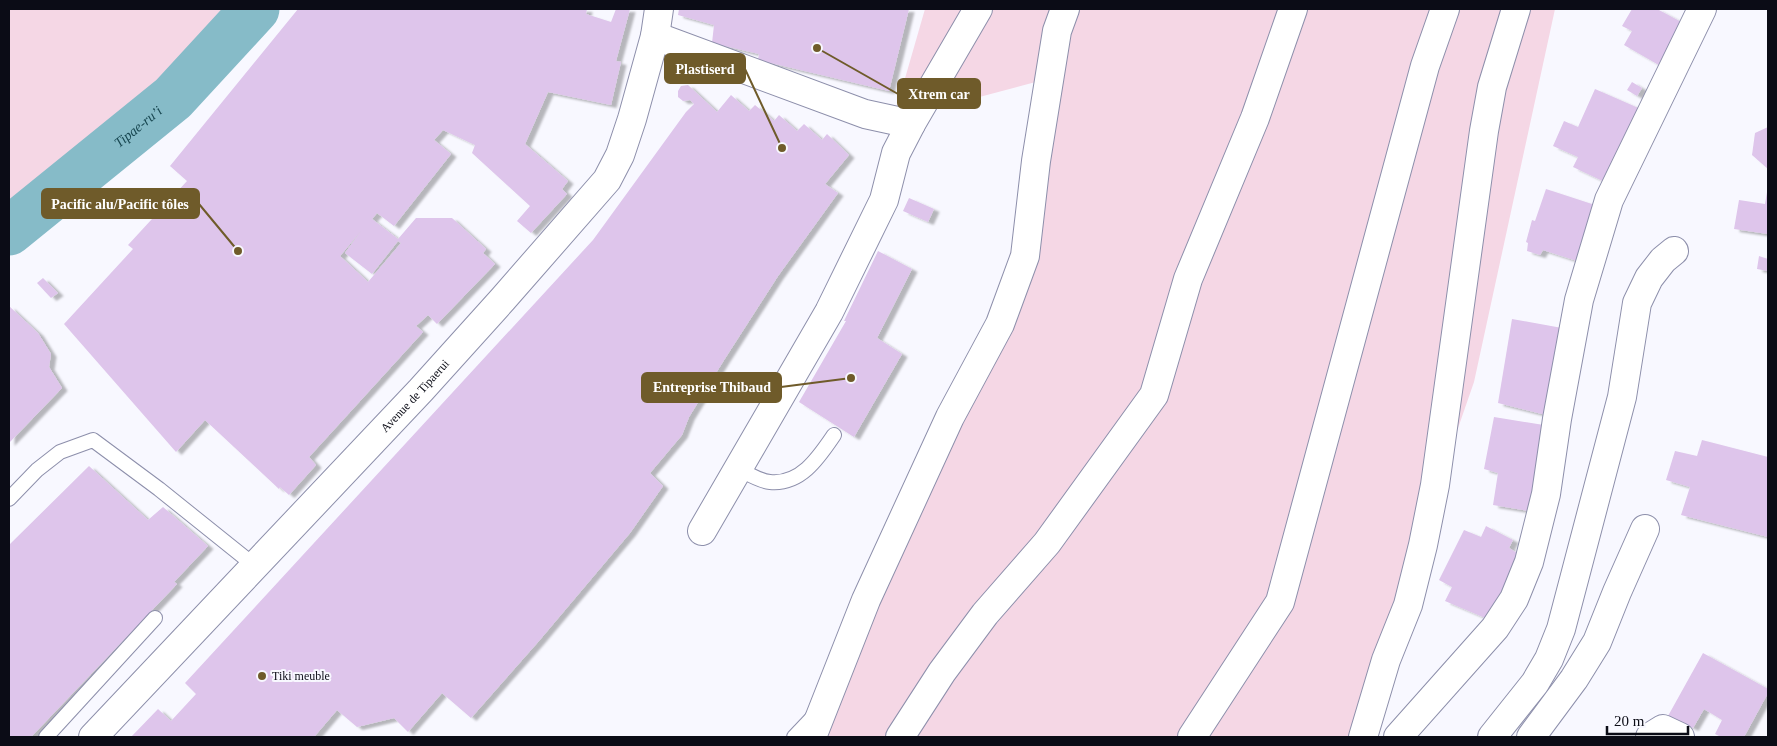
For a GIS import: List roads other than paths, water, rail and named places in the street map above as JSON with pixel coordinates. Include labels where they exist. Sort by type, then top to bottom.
[{"type":"street","name":"Avenue de Tipaerui","points":[[93,737],[128,703],[427,383],[607,180],[620,156],[655,36],[659,9]]},
{"type":"street","points":[[702,531],[829,312],[884,200],[896,153],[978,9]]},
{"type":"street","points":[[812,737],[866,600],[950,417],[1000,324],[1025,256],[1036,161],[1052,59],[1057,31],[1064,9]]},
{"type":"street","points":[[900,737],[942,672],[985,614],[1047,543],[1154,395],[1188,279],[1255,118],[1293,9]]},
{"type":"street","points":[[1192,737],[1280,602],[1425,66],[1445,9]]},
{"type":"street","points":[[1363,737],[1386,660],[1408,605],[1423,545],[1435,485],[1485,122],[1492,87],[1516,9]]},
{"type":"street","points":[[1398,737],[1495,628],[1514,599],[1529,562],[1542,510],[1579,300],[1609,200],[1702,9]]},
{"type":"street","points":[[655,36],[865,114],[911,124]]},
{"type":"street","points":[[1492,737],[1535,683],[1549,659],[1561,629],[1622,396],[1637,303],[1649,278],[1663,260],[1674,250]]},
{"type":"street","points":[[1531,737],[1574,679],[1597,642],[1645,529]]},
{"type":"street","points":[[1650,737],[1663,729],[1680,737]]},
{"type":"lane","points":[[737,468],[756,478],[770,482],[787,480],[805,471],[820,456],[834,434]]},
{"type":"lane","points":[[9,500],[37,470],[60,452],[93,440],[159,489],[255,566]]},
{"type":"lane","points":[[46,737],[155,618]]},
{"type":"lane","points":[[794,737],[823,706]]},
{"type":"waterway","name":"Tipae-ru’i","points":[[9,231],[173,98],[255,9]]},
{"type":"place","name":"Xtrem car","points":[[817,48]]},
{"type":"place","name":"Plastiserd","points":[[782,148]]},
{"type":"place","name":"Pacific alu/Pacific tôles","points":[[238,251]]},
{"type":"place","name":"Entreprise Thibaud","points":[[851,378]]},
{"type":"place","name":"Tiki meuble","points":[[262,676]]}]
